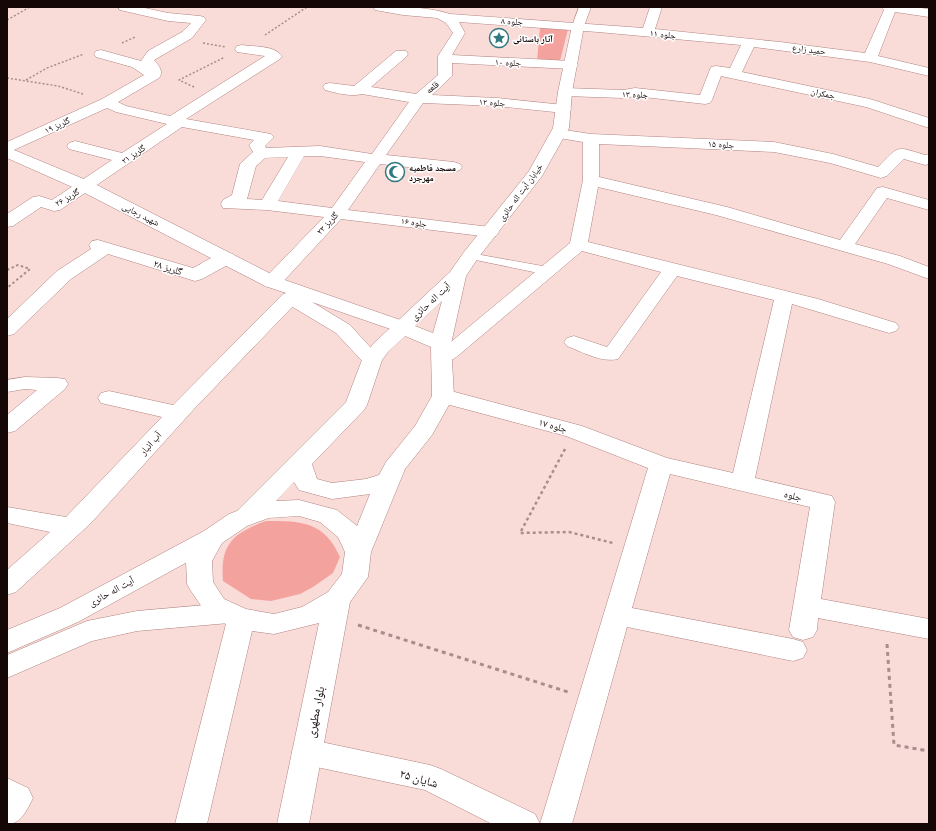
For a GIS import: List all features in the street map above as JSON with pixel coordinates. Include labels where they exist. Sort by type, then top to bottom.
[{"type":"street","points":[[124,7],[168,17],[200,20]]},
{"type":"street","name":"جلوه ۸","points":[[379,7],[419,10],[443,16],[578,26]]},
{"type":"street","points":[[480,19],[489,7]]},
{"type":"street","name":"خیابان آیت اله حائری","points":[[457,276],[470,256],[536,173],[561,128],[565,92],[578,26],[585,7]]},
{"type":"street","points":[[648,32],[656,7]]},
{"type":"street","points":[[887,7],[929,13]]},
{"type":"street","points":[[870,58],[891,7]]},
{"type":"street","points":[[154,75],[154,68],[147,60],[153,54],[188,35],[211,9]]},
{"type":"street","name":"قلعه","points":[[376,160],[419,99],[445,76],[444,56],[459,33],[457,28],[443,16]]},
{"type":"street","name":"جلوه ۱۱","points":[[578,26],[749,42]]},
{"type":"street","points":[[716,70],[735,73],[749,42]]},
{"type":"street","name":"حمید زارع","points":[[749,42],[816,49],[870,58],[929,72]]},
{"type":"street","name":"گلریز ۲۱","points":[[85,186],[125,160],[216,93],[275,56],[272,53],[242,49]]},
{"type":"street","points":[[101,54],[137,64],[154,75]]},
{"type":"street","points":[[360,89],[401,54]]},
{"type":"street","name":"جلوه ۱۰","points":[[445,59],[571,64]]},
{"type":"street","name":"جلوه ۱۳","points":[[565,92],[623,94],[635,92],[705,100],[716,70]]},
{"type":"street","name":"جمکران","points":[[716,70],[870,103],[929,123]]},
{"type":"street","name":"گلریز ۱۹","points":[[7,148],[107,102],[154,75]]},
{"type":"street","name":"جلوه ۱۲","points":[[330,87],[356,91],[360,89],[419,99],[504,103],[564,109]]},
{"type":"street","points":[[107,102],[122,109],[176,122],[266,137],[257,144],[261,153],[320,151],[376,160],[454,167]]},
{"type":"street","name":"جلوه ۱۵","points":[[558,134],[591,139],[710,143],[774,147],[833,159],[881,173],[901,153],[925,160],[929,159]]},
{"type":"street","points":[[272,282],[402,327],[441,351],[453,350],[579,245],[591,180],[591,139]]},
{"type":"street","points":[[75,146],[125,160]]},
{"type":"street","points":[[267,205],[299,151]]},
{"type":"street","name":"شهید رجایی","points":[[7,152],[85,186],[272,282]]},
{"type":"street","name":"جلوه ۱۶","points":[[261,153],[248,164],[240,198],[229,204],[267,205],[490,232]]},
{"type":"street","name":"گلریز ۲۳","points":[[272,282],[337,213],[376,160]]},
{"type":"street","points":[[591,180],[721,210],[844,247],[894,260],[929,273]]},
{"type":"street","name":"گلریز ۲۶","points":[[7,222],[39,201],[54,206],[85,186]]},
{"type":"street","points":[[844,247],[883,192],[929,205]]},
{"type":"street","points":[[579,245],[784,296],[889,327]]},
{"type":"street","name":"گلریز ۲۸","points":[[10,323],[64,275],[102,246],[195,275],[227,258]]},
{"type":"street","points":[[574,342],[611,354],[672,269]]},
{"type":"street","name":"آیت اله حائری","points":[[246,517],[356,405],[372,360],[380,348],[457,276]]},
{"type":"street","name":"آیت اله حائری","points":[[358,552],[394,467],[424,430],[442,396],[441,351],[457,276]]},
{"type":"street","points":[[272,282],[290,298],[343,329],[372,360]]},
{"type":"street","points":[[742,483],[784,296]]},
{"type":"street","name":"آب انبار","points":[[7,585],[72,527],[177,413],[290,298]]},
{"type":"street","points":[[7,386],[24,383],[57,384],[7,426]]},
{"type":"street","name":"جلوه ۱۷","points":[[442,396],[574,431],[661,464]]},
{"type":"street","points":[[109,398],[177,413]]},
{"type":"street","points":[[300,463],[307,484],[332,491],[368,487],[389,480]]},
{"type":"street","points":[[558,824],[616,615],[661,464]]},
{"type":"street","name":"جلوه","points":[[661,464],[823,502],[800,629]]},
{"type":"street","points":[[7,667],[87,632],[138,621],[235,616],[274,624],[336,608],[355,577],[358,552],[348,532],[328,516],[299,508],[268,510],[246,517],[238,520],[213,537],[199,561],[200,584],[215,606],[235,616]]},
{"type":"street","points":[[7,515],[72,527]]},
{"type":"street","name":"آیت اله حائری","points":[[7,642],[69,615],[213,537]]},
{"type":"street","name":"بلوار مطهری","points":[[293,824],[336,608]]},
{"type":"street","points":[[616,615],[800,629],[886,621],[929,629]]},
{"type":"street","points":[[191,824],[235,616]]},
{"type":"street","name":"شایان ۲۵","points":[[307,752],[430,778],[524,824]]},
{"type":"street","points":[[7,792],[17,798],[7,812]]},
{"type":"lane","points":[[470,256],[548,270]]},
{"type":"path","points":[[7,20],[30,7]]},
{"type":"path","points":[[216,93],[194,87],[179,80],[242,49],[307,7]]},
{"type":"path","points":[[26,80],[47,68],[91,52],[101,54],[135,37]]},
{"type":"path","points":[[180,39],[242,49]]},
{"type":"path","points":[[7,78],[58,86],[107,102]]},
{"type":"path","points":[[7,270],[18,265],[30,269],[7,288]]},
{"type":"path","points":[[574,431],[520,533],[569,532],[636,548]]},
{"type":"path","points":[[336,608],[592,700]]},
{"type":"path","points":[[886,621],[894,745],[929,751]]},
{"type":"shaded area","points":[[540,28],[568,29],[560,61],[537,61]]},
{"type":"shaded area","points":[[266,521],[301,523],[319,530],[327,536],[334,545],[340,557],[333,573],[300,594],[271,601],[251,599],[223,581],[224,558],[231,542],[245,530]]},
{"type":"place","name":"آثار باستانی","points":[[499,38]]},
{"type":"place","name":"مسجد فاطمیه مهرجرد","points":[[395,172]]}]
